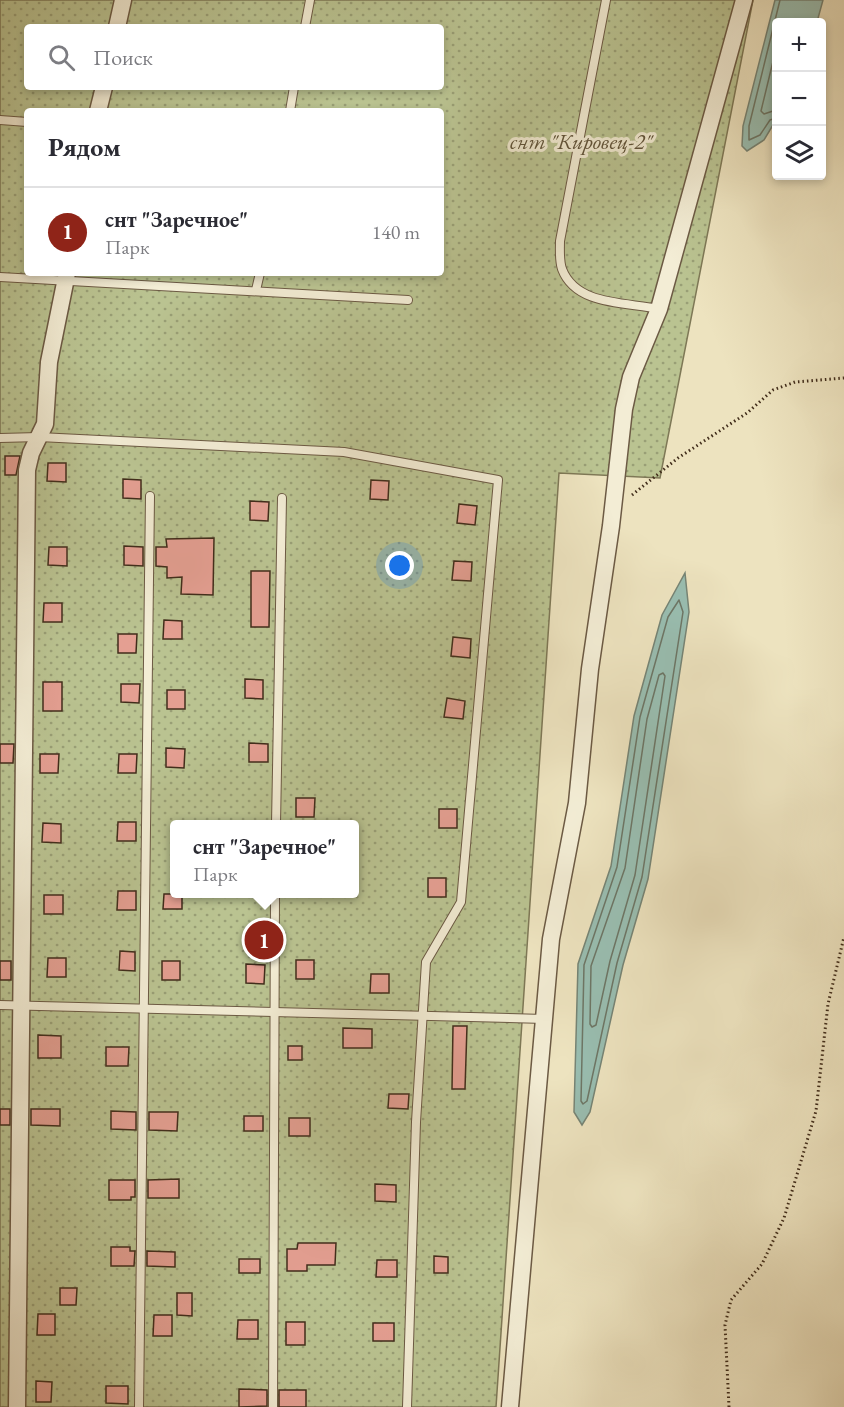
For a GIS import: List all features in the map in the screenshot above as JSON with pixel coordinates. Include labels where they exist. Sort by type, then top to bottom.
[{"type":"street","points":[[118,24],[123,0]]},
{"type":"street","points":[[510,1407],[551,939],[577,803],[590,669],[611,526],[624,409],[631,377],[659,309],[744,0]]},
{"type":"street","points":[[99,108],[103,90]]},
{"type":"street","points":[[17,1407],[27,470],[45,423],[49,362],[66,277]]},
{"type":"lane","points":[[306,24],[310,0]]},
{"type":"lane","points":[[606,0],[560,241],[561,267],[571,286],[590,297],[659,309]]},
{"type":"lane","points":[[290,108],[294,90]]},
{"type":"lane","points":[[0,120],[24,122]]},
{"type":"lane","points":[[256,290],[259,276]]},
{"type":"lane","points":[[0,277],[66,277],[408,300]]},
{"type":"lane","points":[[0,438],[39,437],[344,452],[498,480],[460,902],[426,962],[416,1122],[407,1407]]},
{"type":"lane","points":[[139,1407],[150,496]]},
{"type":"lane","points":[[276,820],[282,498]]},
{"type":"lane","points":[[273,1407],[275,898]]},
{"type":"lane","points":[[0,1005],[545,1019]]},
{"type":"path","points":[[627,502],[633,494],[678,458],[747,413],[773,390],[795,382],[844,378]]},
{"type":"path","points":[[729,1407],[726,1325],[731,1300],[762,1264],[784,1218],[816,1111],[828,1004],[844,937]]},
{"type":"green space","name":"снт \"Кировец-2\"","points":[[0,0],[753,0],[660,478],[559,473],[496,1407],[0,1407]]},
{"type":"water","points":[[775,0],[823,0],[818,18],[772,18],[772,127],[764,140],[747,151],[742,146],[743,126]]},
{"type":"water","points":[[685,573],[689,612],[648,879],[623,965],[590,1112],[582,1125],[574,1112],[578,964],[611,866],[634,716],[662,615]]},
{"type":"building","points":[[5,456],[20,456],[16,475],[5,475]]},
{"type":"building","points":[[48,463],[66,463],[66,482],[47,481]]},
{"type":"building","points":[[123,479],[141,480],[141,499],[123,498]]},
{"type":"building","points":[[371,480],[389,481],[388,500],[370,499]]},
{"type":"building","points":[[250,501],[269,502],[268,521],[250,520]]},
{"type":"building","points":[[459,504],[477,506],[475,525],[457,523]]},
{"type":"building","points":[[214,538],[213,595],[181,594],[182,577],[167,578],[167,567],[156,566],[156,547],[167,547],[166,539]]},
{"type":"building","points":[[124,546],[143,547],[143,566],[124,565]]},
{"type":"building","points":[[49,547],[67,547],[67,566],[48,565]]},
{"type":"building","points":[[454,561],[472,562],[471,581],[452,580]]},
{"type":"building","points":[[251,571],[270,571],[269,627],[251,627]]},
{"type":"building","points":[[44,603],[62,603],[62,622],[43,622]]},
{"type":"building","points":[[164,620],[182,621],[182,639],[163,639]]},
{"type":"building","points":[[118,634],[137,634],[136,653],[118,653]]},
{"type":"building","points":[[453,637],[471,639],[470,658],[451,656]]},
{"type":"building","points":[[245,679],[263,680],[263,699],[245,698]]},
{"type":"building","points":[[43,682],[62,682],[62,711],[43,711]]},
{"type":"building","points":[[121,684],[140,684],[139,703],[121,702]]},
{"type":"building","points":[[167,690],[185,690],[185,709],[167,709]]},
{"type":"building","points":[[447,698],[465,701],[463,719],[444,717]]},
{"type":"building","points":[[249,743],[268,744],[268,762],[249,762]]},
{"type":"building","points":[[0,744],[14,744],[13,763],[0,763]]},
{"type":"building","points":[[166,748],[185,749],[184,768],[166,767]]},
{"type":"building","points":[[40,754],[59,754],[58,773],[40,773]]},
{"type":"building","points":[[119,754],[137,754],[136,773],[118,773]]},
{"type":"building","points":[[296,798],[315,798],[314,817],[296,817]]},
{"type":"building","points":[[439,809],[457,809],[457,828],[439,828]]},
{"type":"building","points":[[118,822],[136,822],[136,841],[117,841]]},
{"type":"building","points":[[43,823],[61,824],[61,843],[42,842]]},
{"type":"building","points":[[428,878],[446,878],[446,897],[428,897]]},
{"type":"building","points":[[118,891],[136,891],[136,910],[117,910]]},
{"type":"building","points":[[164,894],[170,894],[170,898],[182,898],[182,909],[163,909]]},
{"type":"building","points":[[44,895],[63,895],[63,914],[44,914]]},
{"type":"building","points":[[120,951],[135,952],[135,971],[119,970]]},
{"type":"building","points":[[48,958],[66,958],[66,977],[47,977]]},
{"type":"building","points":[[296,960],[314,960],[314,979],[296,979]]},
{"type":"building","points":[[0,961],[11,961],[11,980],[0,980]]},
{"type":"building","points":[[162,961],[180,961],[180,980],[162,980]]},
{"type":"building","points":[[246,964],[265,965],[264,984],[246,983]]},
{"type":"building","points":[[371,974],[389,974],[389,993],[370,993]]},
{"type":"building","points":[[453,1026],[467,1026],[465,1089],[452,1089]]},
{"type":"building","points":[[343,1028],[372,1029],[372,1048],[343,1048]]},
{"type":"building","points":[[38,1035],[61,1036],[61,1058],[38,1058]]},
{"type":"building","points":[[288,1046],[302,1046],[302,1060],[288,1060]]},
{"type":"building","points":[[106,1047],[129,1047],[128,1066],[106,1066]]},
{"type":"building","points":[[389,1094],[409,1094],[408,1109],[388,1108]]},
{"type":"building","points":[[0,1109],[10,1109],[10,1125],[0,1125]]},
{"type":"building","points":[[31,1109],[60,1109],[60,1126],[31,1125]]},
{"type":"building","points":[[111,1111],[136,1112],[136,1130],[111,1129]]},
{"type":"building","points":[[149,1112],[178,1112],[177,1131],[149,1130]]},
{"type":"building","points":[[244,1116],[263,1116],[263,1131],[244,1131]]},
{"type":"building","points":[[289,1118],[310,1118],[310,1136],[289,1136]]},
{"type":"building","points":[[179,1179],[179,1198],[148,1198],[148,1180]]},
{"type":"building","points":[[109,1180],[135,1180],[135,1197],[131,1197],[131,1200],[109,1200]]},
{"type":"building","points":[[375,1184],[396,1185],[396,1202],[375,1201]]},
{"type":"building","points":[[298,1243],[336,1243],[335,1265],[307,1265],[307,1271],[287,1271],[287,1249],[297,1249]]},
{"type":"building","points":[[111,1247],[130,1247],[130,1251],[135,1251],[134,1266],[111,1266]]},
{"type":"building","points":[[147,1251],[175,1252],[175,1267],[147,1266]]},
{"type":"building","points":[[434,1256],[448,1257],[448,1273],[434,1273]]},
{"type":"building","points":[[239,1259],[260,1259],[260,1273],[239,1273]]},
{"type":"building","points":[[377,1260],[397,1260],[397,1277],[376,1277]]},
{"type":"building","points":[[60,1288],[77,1288],[76,1305],[60,1305]]},
{"type":"building","points":[[177,1293],[192,1293],[192,1316],[177,1315]]},
{"type":"building","points":[[38,1314],[55,1314],[55,1335],[37,1335]]},
{"type":"building","points":[[154,1315],[172,1315],[172,1336],[153,1336]]},
{"type":"building","points":[[238,1320],[258,1320],[258,1339],[237,1339]]},
{"type":"building","points":[[286,1322],[305,1322],[305,1345],[286,1345]]},
{"type":"building","points":[[373,1323],[394,1323],[394,1341],[373,1341]]},
{"type":"building","points":[[36,1381],[52,1382],[51,1402],[36,1402]]},
{"type":"building","points":[[106,1386],[128,1386],[128,1404],[106,1403]]},
{"type":"building","points":[[239,1389],[267,1390],[267,1406],[239,1407]]},
{"type":"building","points":[[279,1390],[306,1390],[306,1407],[279,1407]]},
{"type":"place","name":"снт \"Заречное\"","points":[[264,940]]}]
